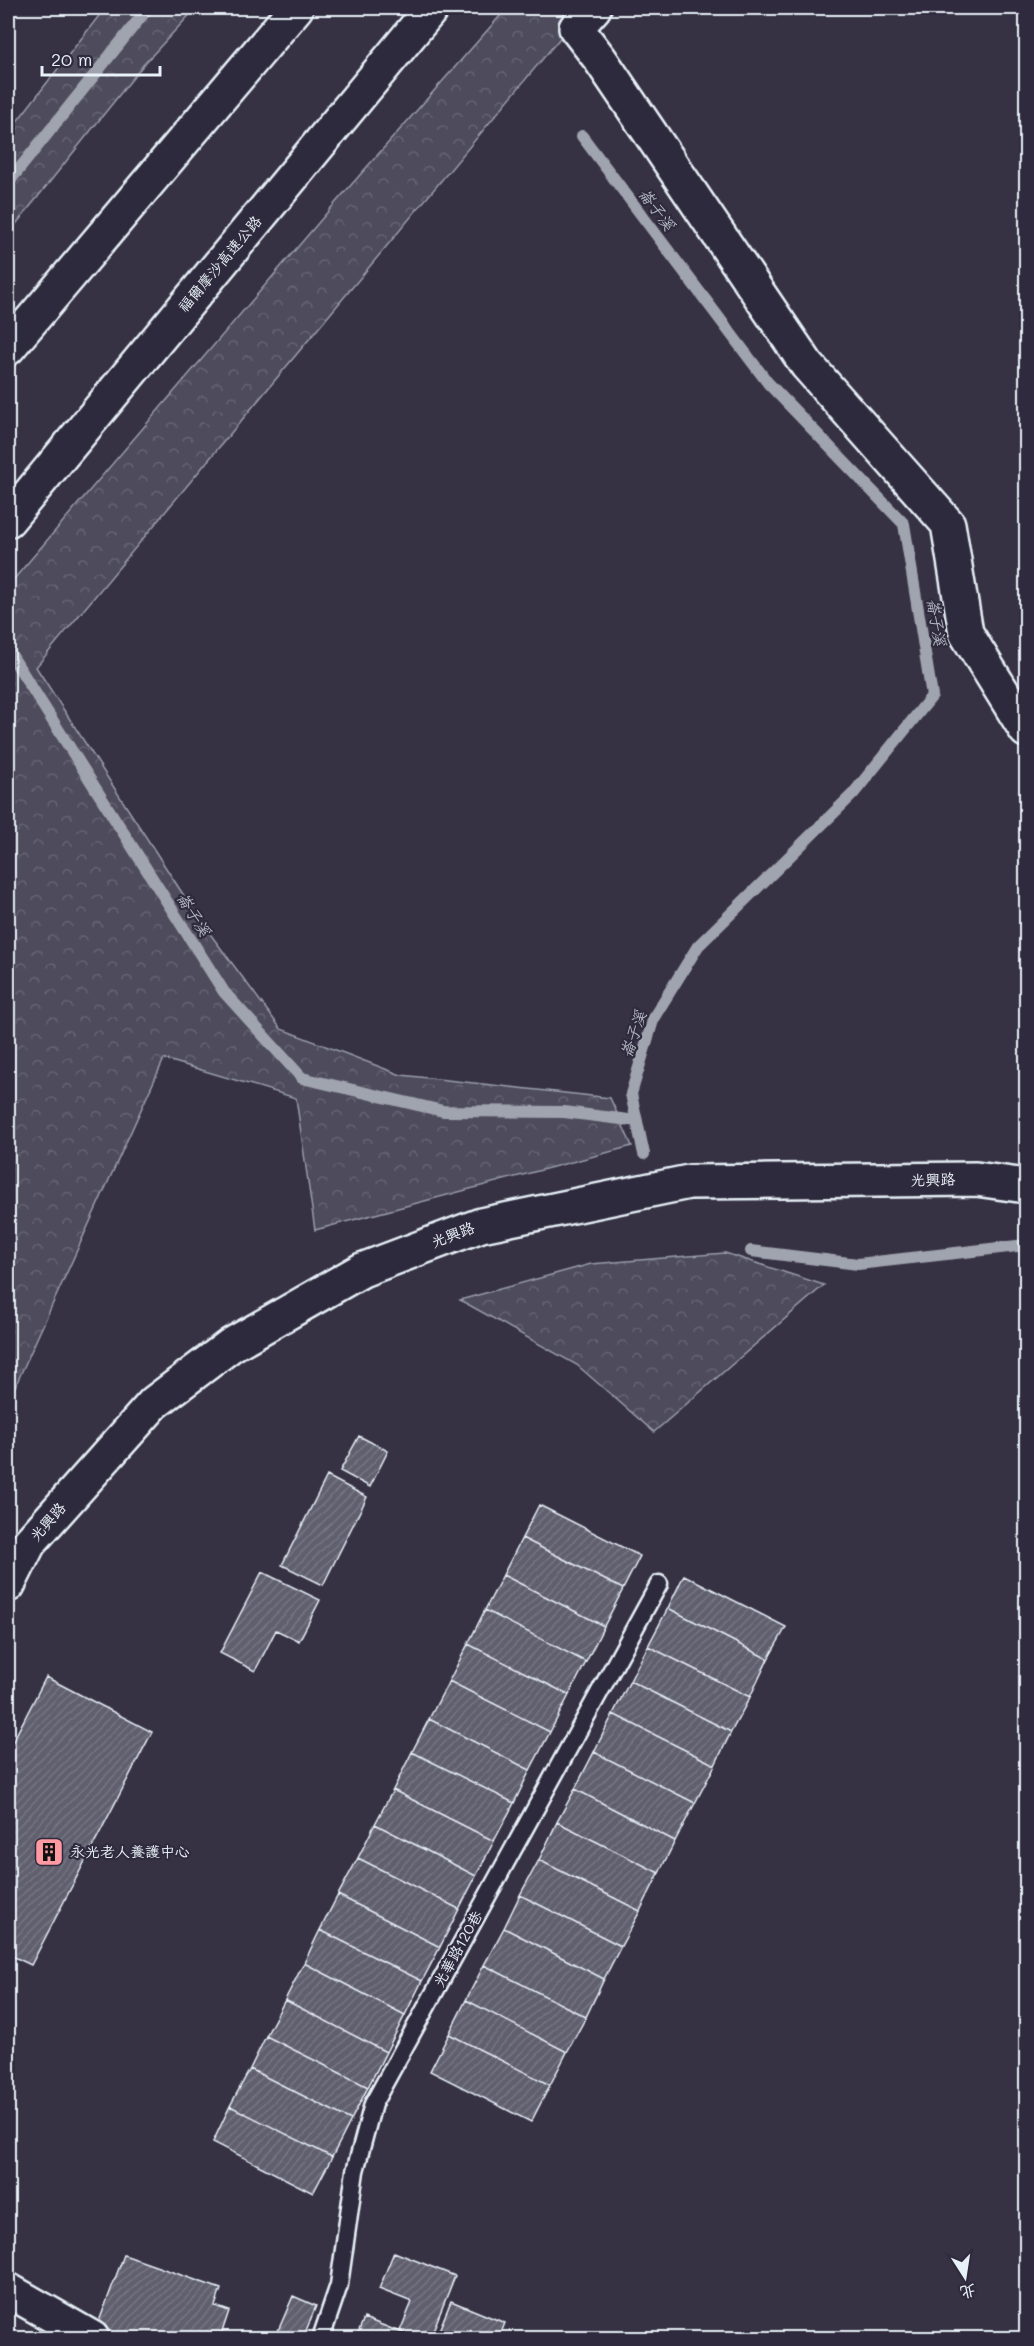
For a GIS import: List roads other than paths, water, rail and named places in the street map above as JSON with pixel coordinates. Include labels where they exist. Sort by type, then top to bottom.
[{"type":"main road","points":[[8,348],[296,8]]},
{"type":"main road","name":"福爾摩沙高速公路","points":[[8,520],[432,8]]},
{"type":"main road","points":[[594,8],[576,28],[600,59],[807,364],[948,524],[966,633],[1026,730]]},
{"type":"main road","name":"光興路","points":[[8,1585],[29,1543],[154,1403],[231,1345],[362,1270],[481,1225],[689,1182],[976,1179],[1026,1186]]},
{"type":"main road","points":[[8,2290],[92,2338]]},
{"type":"lane","name":"光華路120巷","points":[[321,2338],[339,2285],[355,2171],[373,2104],[659,1584]]},
{"type":"waterway","name":"崙子溪","points":[[8,183],[148,8]]},
{"type":"waterway","name":"崙子溪","points":[[582,136],[768,383],[904,524],[932,696],[853,794],[698,946],[654,1017],[631,1094],[644,1154]]},
{"type":"waterway","name":"崙子溪","points":[[8,650],[224,992],[302,1078],[443,1111],[564,1112],[637,1121]]},
{"type":"waterway","points":[[751,1251],[858,1264],[1026,1245]]},
{"type":"place","name":"永光老人養護中心","points":[[49,1852]]}]
